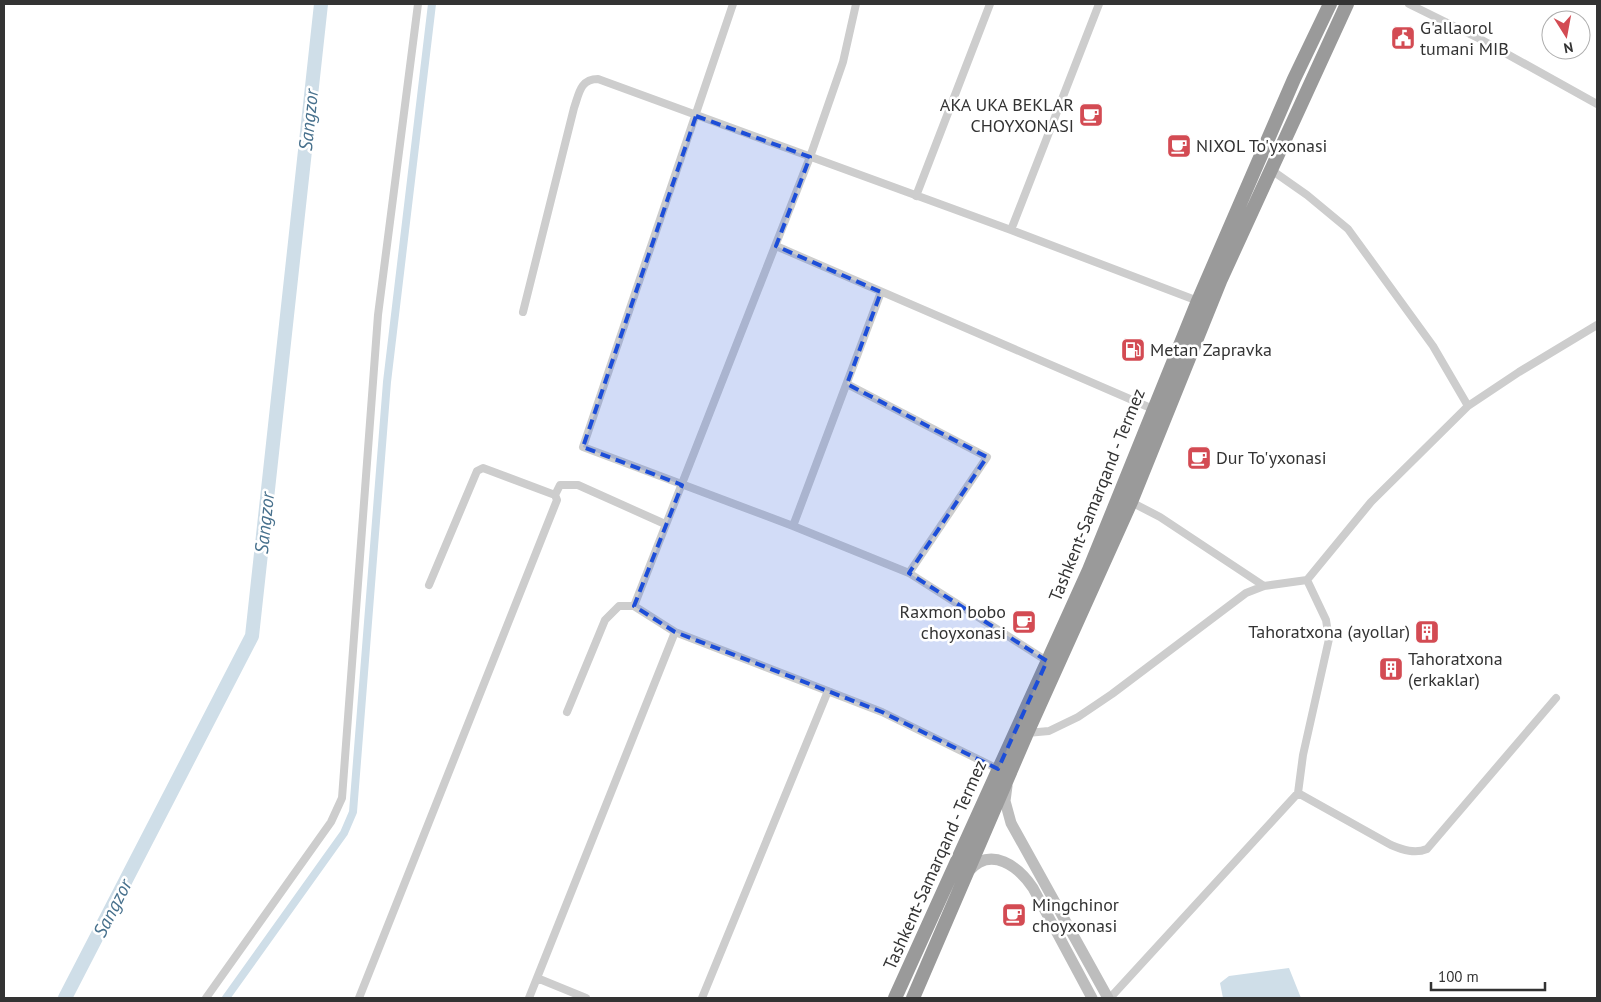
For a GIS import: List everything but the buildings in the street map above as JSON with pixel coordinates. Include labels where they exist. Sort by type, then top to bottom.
[{"type":"highway","name":"Tashkent-Samarqand - Termez","points":[[913,998],[966,876],[1048,661],[1090,570],[1153,408],[1294,79],[1330,4]]},
{"type":"highway","name":"Tashkent-Samarqand - Termez","points":[[895,998],[1005,770],[1027,733],[1131,502],[1221,279],[1347,4]]},
{"type":"main road","points":[[1005,770],[1005,801],[1011,822],[1109,998]]},
{"type":"main road","points":[[966,876],[976,863],[986,859],[1003,861],[1021,871],[1033,888],[1092,998]]},
{"type":"street","points":[[206,998],[331,822],[342,798],[378,315],[418,4]]},
{"type":"street","points":[[733,4],[583,447],[793,526],[909,573],[1048,661]]},
{"type":"street","points":[[634,606],[810,157],[843,62],[856,4]]},
{"type":"street","points":[[916,196],[990,4]]},
{"type":"street","points":[[1011,230],[1099,4]]},
{"type":"street","points":[[1409,4],[1480,39],[1597,104]]},
{"type":"street","points":[[523,312],[582,84],[590,79],[598,79],[1011,230],[1198,301]]},
{"type":"street","points":[[1270,169],[1307,195],[1348,229],[1433,346],[1468,406]]},
{"type":"street","points":[[776,246],[1153,408]]},
{"type":"street","points":[[793,526],[881,292]]},
{"type":"street","points":[[1027,733],[1049,731],[1078,716],[1112,694],[1246,593],[1264,586],[1307,580],[1371,502],[1468,406],[1519,372],[1597,325]]},
{"type":"street","points":[[846,384],[986,457],[909,573]]},
{"type":"street","points":[[429,585],[476,472],[483,468],[555,495]]},
{"type":"street","points":[[359,998],[557,500],[555,495],[560,485],[578,485],[665,524]]},
{"type":"street","points":[[1131,502],[1160,517],[1264,586]]},
{"type":"street","points":[[1109,998],[1298,793],[1303,755],[1329,639],[1326,620],[1307,580]]},
{"type":"street","points":[[567,712],[605,620],[619,606],[634,606],[675,632],[882,712],[1005,770]]},
{"type":"street","points":[[529,998],[675,632]]},
{"type":"street","points":[[702,998],[828,691]]},
{"type":"street","points":[[1298,793],[1391,845],[1403,850],[1420,852],[1427,849],[1556,698]]},
{"type":"street","points":[[537,978],[586,998]]},
{"type":"highlighted area","points":[[696,116],[810,157],[776,246],[881,292],[847,384],[987,457],[909,573],[1047,661],[998,769],[882,712],[675,632],[634,606],[682,485],[583,447]]},
{"type":"shaded area","points":[[1289,968],[1301,998],[1223,998],[1220,983],[1229,976]]},
{"type":"waterway","name":"Sangzor","points":[[65,998],[252,636],[321,4]]},
{"type":"waterway","points":[[226,998],[344,833],[353,812],[387,382],[432,4]]},
{"type":"place","name":"G'allaorol tumani MIB","points":[[1403,38]]},
{"type":"place","name":"AKA UKA BEKLAR CHOYXONASI","points":[[1091,115]]},
{"type":"place","name":"NIXOL To'yxonasi","points":[[1179,146]]},
{"type":"place","name":"Metan Zapravka","points":[[1133,350]]},
{"type":"place","name":"Dur To'yxonasi","points":[[1199,458]]},
{"type":"place","name":"Raxmon bobo choyxonasi","points":[[1024,622]]},
{"type":"place","name":"Tahoratxona (ayollar)","points":[[1427,632]]},
{"type":"place","name":"Tahoratxona (erkaklar)","points":[[1391,669]]},
{"type":"place","name":"Mingchinor choyxonasi","points":[[1014,915]]}]
